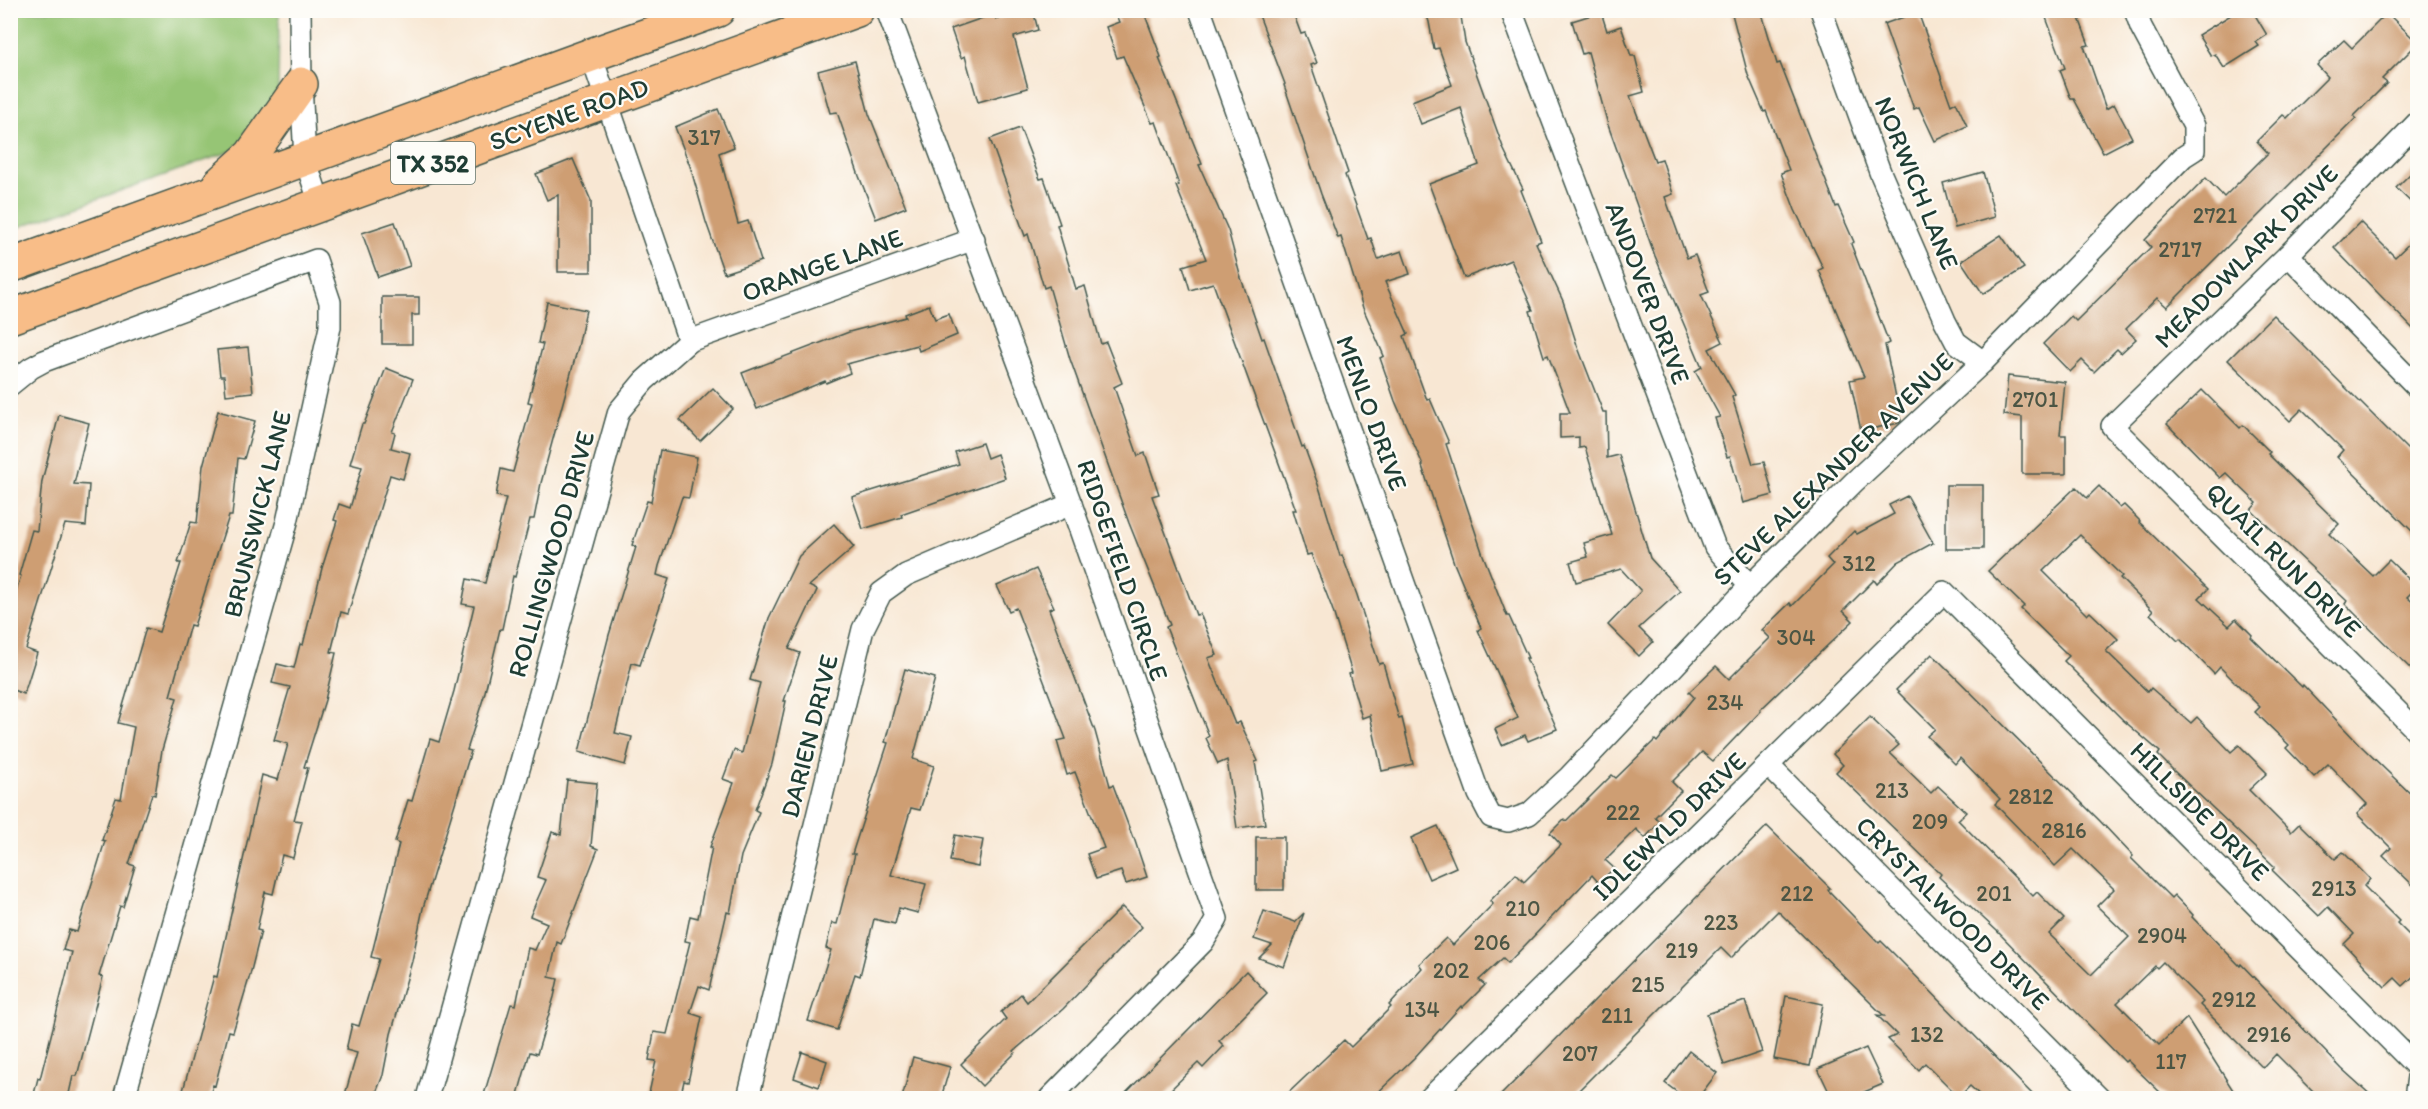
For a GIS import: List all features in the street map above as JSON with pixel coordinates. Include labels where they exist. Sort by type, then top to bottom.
[{"type":"main road","name":"SCYENE ROAD","points":[[10,266],[591,54],[718,10]]},
{"type":"main road","name":"SCYENE ROAD","points":[[10,317],[857,10]]},
{"type":"main road","points":[[210,192],[251,155],[301,84]]},
{"type":"street","points":[[300,10],[305,159],[320,204]]},
{"type":"street","name":"RIDGEFIELD CIRCLE","points":[[887,10],[1071,504],[1217,919],[1203,942],[1050,1098]]},
{"type":"street","name":"MENLO DRIVE","points":[[1200,10],[1479,794],[1491,817],[1508,821]]},
{"type":"street","name":"ANDOVER DRIVE","points":[[1511,10],[1715,547],[1750,586]]},
{"type":"street","name":"NORWICH LANE","points":[[1821,10],[1880,172],[1945,321],[1956,342],[1983,362]]},
{"type":"street","name":"STEVE ALEXANDER AVENUE","points":[[1508,821],[1529,814],[1569,777],[1750,586],[1854,482],[1983,362],[2183,157],[2194,150],[2194,126],[2141,27],[2135,10]]},
{"type":"street","points":[[591,54],[689,341]]},
{"type":"street","name":"MEADOWLARK DRIVE","points":[[2112,426],[2288,255],[2418,122]]},
{"type":"street","name":"ORANGE LANE","points":[[689,341],[974,239]]},
{"type":"street","points":[[2288,255],[2418,388]]},
{"type":"street","name":"BRUNSWICK LANE","points":[[10,385],[44,361],[316,260],[330,302],[330,327],[287,522],[124,1098]]},
{"type":"street","name":"ROLLINGWOOD DRIVE","points":[[427,1098],[619,411],[644,381],[689,341]]},
{"type":"street","name":"QUAIL RUN DRIVE","points":[[2112,426],[2418,732]]},
{"type":"street","name":"DARIEN DRIVE","points":[[747,1098],[863,629],[881,593],[906,575],[1071,504]]},
{"type":"street","name":"IDLEWYLD DRIVE","points":[[1430,1098],[1944,592]]},
{"type":"street","name":"HILLSIDE DRIVE","points":[[1944,592],[2418,1068]]},
{"type":"street","name":"CRYSTALWOOD DRIVE","points":[[1769,766],[2099,1098]]},
{"type":"street","points":[[2415,1098],[2418,1077]]},
{"type":"green space","points":[[10,11],[279,11],[278,94],[240,148],[11,230]]},
{"type":"building","points":[[1033,10],[1038,30],[1014,37],[1028,88],[978,102],[965,56],[961,58],[951,29],[994,14],[996,19]]},
{"type":"building","points":[[1114,10],[1143,10],[1161,57],[1159,58],[1202,164],[1199,165],[1228,230],[1240,275],[1262,339],[1264,338],[1302,447],[1304,446],[1320,490],[1340,556],[1342,555],[1357,595],[1379,664],[1383,663],[1399,719],[1402,718],[1413,764],[1382,771],[1370,715],[1362,718],[1349,674],[1352,673],[1332,608],[1311,554],[1307,555],[1293,510],[1296,510],[1213,283],[1190,290],[1183,266],[1206,259],[1176,186],[1179,185],[1156,122],[1152,123],[1123,56],[1117,58],[1106,27],[1119,22]]},
{"type":"building","points":[[1257,10],[1292,10],[1301,34],[1305,33],[1317,63],[1311,65],[1348,173],[1345,175],[1368,239],[1371,238],[1378,259],[1402,251],[1410,274],[1385,282],[1408,334],[1404,336],[1427,400],[1430,399],[1449,443],[1446,444],[1483,555],[1557,729],[1528,741],[1525,735],[1502,745],[1495,729],[1518,718],[1478,630],[1481,628],[1454,563],[1423,465],[1395,401],[1380,358],[1384,356],[1363,308],[1341,237],[1338,238],[1321,194],[1285,84]]},
{"type":"building","points":[[1425,10],[1460,10],[1465,42],[1504,150],[1523,189],[1521,190],[1541,241],[1536,243],[1563,301],[1603,412],[1606,412],[1607,458],[1619,455],[1650,558],[1680,591],[1639,628],[1653,642],[1639,656],[1608,625],[1641,591],[1621,569],[1576,582],[1570,562],[1588,557],[1584,543],[1612,535],[1585,447],[1579,448],[1579,437],[1560,438],[1560,413],[1570,413],[1548,355],[1544,357],[1530,311],[1533,310],[1511,260],[1464,278],[1429,184],[1479,165],[1461,108],[1421,124],[1412,101],[1452,85],[1439,48],[1434,49]]},
{"type":"building","points":[[1731,10],[1761,10],[1777,64],[1780,63],[1836,207],[1838,206],[1854,242],[1851,244],[1889,343],[1885,345],[1901,421],[1899,423],[1861,431],[1850,380],[1864,377],[1819,270],[1823,268],[1795,210],[1781,173],[1789,170],[1766,111],[1764,112],[1748,75]]},
{"type":"building","points":[[2057,10],[2076,10],[2089,45],[2084,46],[2106,109],[2114,104],[2132,138],[2103,153],[2074,99],[2071,99],[2060,70],[2065,68],[2045,15]]},
{"type":"building","points":[[2239,10],[2252,10],[2267,35],[2256,42],[2259,46],[2224,68],[2215,54],[2211,56],[2198,35]]},
{"type":"building","points":[[1601,12],[1607,31],[1621,26],[1631,56],[1635,56],[1644,92],[1630,96],[1655,161],[1662,159],[1673,194],[1665,197],[1687,258],[1695,255],[1709,292],[1701,295],[1723,342],[1709,349],[1735,395],[1732,397],[1753,464],[1764,462],[1773,495],[1743,503],[1730,456],[1727,457],[1715,418],[1720,417],[1695,371],[1702,367],[1655,256],[1608,125],[1588,52],[1582,54],[1572,21]]},
{"type":"building","points":[[1918,12],[1951,105],[1956,102],[1967,126],[1935,141],[1919,107],[1914,109],[1884,24]]},
{"type":"building","points":[[2387,13],[2418,43],[2382,79],[2387,83],[2354,116],[2356,118],[2167,307],[2157,298],[2126,329],[2136,339],[2121,353],[2117,349],[2094,372],[2082,360],[2070,372],[2043,344],[2071,316],[2076,321],[2151,247],[2145,240],[2206,178],[2224,197],[2268,153],[2257,141],[2283,115],[2287,118],[2328,77],[2317,65],[2344,40],[2352,48]]},
{"type":"building","points":[[855,61],[869,114],[906,207],[876,219],[837,112],[830,113],[818,71]]},
{"type":"building","points":[[718,109],[734,147],[719,153],[738,224],[748,221],[761,261],[724,273],[690,166],[675,127]]},
{"type":"building","points":[[1020,128],[1040,179],[1044,178],[1060,224],[1057,225],[1076,289],[1085,286],[1101,344],[1106,342],[1122,383],[1114,387],[1138,456],[1145,453],[1159,494],[1152,496],[1196,615],[1200,614],[1217,655],[1208,658],[1235,724],[1240,722],[1258,761],[1255,762],[1265,824],[1237,828],[1227,760],[1218,764],[1206,738],[1209,736],[1166,627],[1170,625],[1129,523],[1070,359],[1049,286],[1044,288],[1028,234],[1025,236],[990,139]]},
{"type":"building","points":[[573,159],[591,201],[591,272],[558,272],[558,195],[547,200],[536,174]]},
{"type":"building","points":[[2418,166],[2418,209],[2396,188]]},
{"type":"building","points":[[1983,172],[1995,217],[1955,228],[1943,183]]},
{"type":"building","points":[[395,222],[410,266],[378,277],[362,233]]},
{"type":"building","points":[[2360,222],[2395,257],[2418,235],[2418,334],[2334,248]]},
{"type":"building","points":[[2001,235],[2024,268],[1983,294],[1961,261]]},
{"type":"building","points":[[382,297],[419,297],[419,315],[412,315],[412,344],[382,344]]},
{"type":"building","points":[[547,302],[586,310],[578,347],[541,483],[534,519],[530,519],[515,577],[513,576],[502,629],[500,629],[484,696],[467,750],[471,751],[423,908],[383,1075],[374,1098],[344,1098],[357,1053],[346,1050],[352,1024],[359,1026],[379,959],[371,957],[399,844],[395,842],[408,800],[412,801],[430,739],[439,742],[454,691],[474,606],[462,604],[467,579],[485,583],[506,498],[496,496],[501,469],[513,472],[532,403],[528,402],[543,344],[538,343]]},
{"type":"building","points":[[929,305],[935,319],[949,314],[957,335],[919,351],[917,345],[847,364],[850,373],[757,409],[742,373],[849,332],[906,317],[905,314]]},
{"type":"building","points":[[2273,315],[2418,460],[2418,537],[2337,457],[2343,450],[2302,409],[2290,421],[2228,360]]},
{"type":"building","points":[[248,347],[253,392],[226,395],[224,376],[220,376],[217,350]]},
{"type":"building","points":[[386,368],[413,379],[392,432],[395,433],[391,448],[410,453],[403,479],[390,475],[348,614],[341,612],[331,652],[336,653],[325,700],[304,767],[308,768],[294,820],[302,821],[293,858],[282,855],[273,894],[265,892],[257,930],[261,931],[250,975],[233,1032],[229,1031],[215,1086],[213,1085],[209,1098],[181,1098],[214,976],[217,977],[262,775],[278,780],[288,744],[274,740],[290,687],[272,683],[277,664],[294,668],[300,644],[303,645],[322,568],[337,521],[334,520],[339,504],[350,508],[362,467],[350,464],[362,424],[364,424]]},
{"type":"building","points":[[2008,376],[2065,382],[2060,435],[2066,435],[2066,474],[2022,474],[2022,417],[2004,415]]},
{"type":"building","points":[[713,388],[733,409],[700,441],[680,420]]},
{"type":"building","points":[[2202,390],[2240,428],[2243,425],[2270,452],[2268,454],[2339,524],[2329,534],[2373,576],[2389,560],[2417,587],[2407,597],[2418,607],[2418,676],[2345,604],[2347,601],[2251,510],[2257,503],[2226,473],[2220,478],[2167,424]]},
{"type":"building","points":[[218,411],[255,421],[244,459],[238,458],[232,516],[229,516],[194,626],[190,625],[170,696],[177,698],[162,750],[155,795],[152,794],[129,864],[135,866],[123,907],[120,906],[99,976],[103,977],[77,1076],[73,1076],[68,1098],[33,1098],[38,1078],[40,1079],[72,952],[63,950],[69,930],[77,932],[105,841],[102,840],[116,798],[121,799],[134,727],[118,723],[146,628],[159,632],[181,563],[178,563],[191,522],[197,523],[203,466]]},
{"type":"building","points":[[59,415],[89,423],[74,484],[89,485],[86,526],[65,524],[26,649],[37,653],[24,694],[10,689],[10,608],[21,576],[19,575],[32,530],[37,531],[42,481]]},
{"type":"building","points":[[982,443],[987,458],[997,454],[1005,478],[901,514],[902,517],[863,529],[852,497],[959,464],[955,452]]},
{"type":"building","points":[[660,450],[697,457],[689,498],[682,497],[659,566],[657,575],[669,579],[640,665],[632,663],[615,733],[632,737],[625,765],[579,752],[609,635],[636,547],[632,545],[647,501],[651,502]]},
{"type":"building","points":[[1946,485],[1983,485],[1983,549],[1946,549]]},
{"type":"building","points":[[2099,486],[2120,508],[2124,505],[2208,589],[2199,598],[2229,626],[2236,619],[2252,635],[2251,637],[2302,687],[2303,685],[2418,801],[2418,890],[2383,856],[2391,848],[2357,814],[2367,804],[2328,764],[2314,777],[2286,748],[2289,745],[2255,712],[2260,707],[2220,667],[2214,674],[2180,639],[2178,641],[2150,614],[2153,611],[2120,578],[2122,576],[2080,535],[2043,571],[2087,615],[2090,612],[2118,639],[2106,651],[2148,692],[2151,688],[2191,723],[2197,717],[2231,752],[2239,745],[2267,773],[2249,790],[2291,832],[2299,824],[2335,859],[2343,852],[2370,879],[2364,886],[2418,944],[2418,972],[2403,986],[2395,978],[2385,987],[2344,944],[2354,934],[2328,907],[2319,916],[2272,870],[2275,867],[2158,755],[2160,752],[2123,720],[2064,661],[2069,656],[2021,609],[2024,606],[1988,571],[2076,487],[2087,498]]},
{"type":"building","points":[[1907,496],[1933,543],[1898,562],[1877,584],[1874,580],[1843,611],[1853,621],[1760,710],[1713,761],[1702,752],[1672,782],[1681,791],[1655,817],[1660,822],[1645,838],[1636,829],[1605,860],[1614,868],[1599,883],[1592,875],[1508,963],[1503,958],[1479,980],[1485,985],[1462,1008],[1461,1006],[1414,1058],[1372,1098],[1283,1098],[1344,1040],[1351,1047],[1391,1007],[1389,1005],[1422,968],[1419,964],[1446,938],[1453,945],[1493,904],[1490,901],[1516,874],[1524,882],[1561,845],[1550,833],[1564,819],[1566,821],[1612,775],[1616,778],[1655,740],[1657,742],[1694,697],[1689,692],[1716,666],[1729,679],[1770,638],[1762,630],[1790,603],[1792,606],[1833,565],[1827,558],[1854,531],[1857,534],[1894,514],[1889,505]]},
{"type":"building","points":[[834,524],[854,547],[809,586],[817,590],[789,649],[800,653],[784,701],[786,701],[772,764],[755,810],[759,812],[741,856],[730,913],[727,912],[709,990],[699,986],[690,1013],[702,1017],[688,1082],[684,1081],[680,1098],[648,1098],[656,1061],[649,1060],[654,1032],[667,1034],[690,942],[685,941],[690,916],[698,918],[712,847],[710,847],[734,783],[723,779],[734,750],[742,753],[760,683],[750,680],[769,618],[799,556]]},
{"type":"building","points":[[1036,569],[1054,607],[1049,609],[1095,731],[1110,786],[1113,785],[1147,877],[1126,884],[1121,871],[1096,879],[1087,854],[1104,848],[1075,772],[1067,775],[1057,741],[1066,739],[1016,608],[1009,611],[997,586]]},
{"type":"building","points":[[1932,654],[2100,821],[2133,856],[2131,858],[2171,898],[2174,895],[2240,966],[2241,964],[2342,1069],[2374,1098],[2320,1098],[2276,1054],[2263,1068],[2200,1005],[2203,1002],[2163,962],[2157,968],[2155,966],[2117,1003],[2159,1045],[2187,1018],[2238,1098],[2166,1098],[2127,1060],[2125,1062],[1997,931],[1939,877],[1941,874],[1836,772],[1843,765],[1833,754],[1870,717],[1899,745],[1890,753],[1931,793],[1938,786],[1966,812],[1958,820],[2033,896],[2037,892],[2064,919],[2049,934],[2091,975],[2129,937],[2097,906],[2114,889],[2073,849],[2055,866],[1995,804],[2000,799],[1960,758],[1955,764],[1927,736],[1935,729],[1896,690]]},
{"type":"building","points":[[905,669],[935,678],[913,759],[934,766],[920,810],[911,808],[891,875],[926,884],[918,913],[899,908],[895,924],[874,919],[860,976],[855,974],[837,1030],[808,1021],[831,950],[826,948],[832,923],[837,924],[855,854],[852,854],[888,743],[885,742]]},
{"type":"building","points":[[567,780],[597,783],[591,846],[598,849],[561,944],[557,942],[549,977],[558,979],[554,997],[537,1054],[530,1052],[517,1098],[483,1098],[511,1004],[516,1005],[528,948],[535,950],[547,923],[530,916],[546,880],[537,877],[552,832],[561,835]]},
{"type":"building","points":[[1438,826],[1456,867],[1429,879],[1411,838]]},
{"type":"building","points":[[1767,826],[1830,888],[1828,890],[1879,943],[1881,941],[2036,1098],[1983,1098],[1970,1086],[1959,1097],[1925,1063],[1919,1070],[1888,1039],[1897,1035],[1877,1015],[1884,1016],[1778,911],[1731,958],[1721,948],[1571,1098],[1498,1098]]},
{"type":"building","points":[[955,835],[983,840],[978,867],[950,861]]},
{"type":"building","points":[[1256,837],[1284,837],[1284,890],[1256,890]]},
{"type":"building","points":[[1122,907],[1142,927],[1063,1009],[1014,1051],[1015,1053],[982,1086],[961,1064],[1006,1019],[1001,1012],[1021,994],[1027,1002]]},
{"type":"building","points":[[1264,911],[1295,922],[1304,913],[1284,967],[1259,958],[1272,945],[1254,939]]},
{"type":"building","points":[[1246,971],[1267,993],[1219,1041],[1224,1046],[1203,1068],[1198,1063],[1162,1098],[1121,1098]]},
{"type":"building","points":[[1786,996],[1823,1004],[1810,1066],[1774,1059]]},
{"type":"building","points":[[1745,1001],[1762,1052],[1724,1065],[1707,1014]]},
{"type":"building","points":[[1866,1048],[1883,1084],[1850,1098],[1832,1098],[1818,1069]]},
{"type":"building","points":[[1689,1051],[1717,1073],[1698,1098],[1685,1098],[1665,1083]]},
{"type":"building","points":[[802,1052],[827,1061],[819,1087],[794,1078]]},
{"type":"building","points":[[913,1057],[950,1067],[941,1098],[902,1098]]}]
